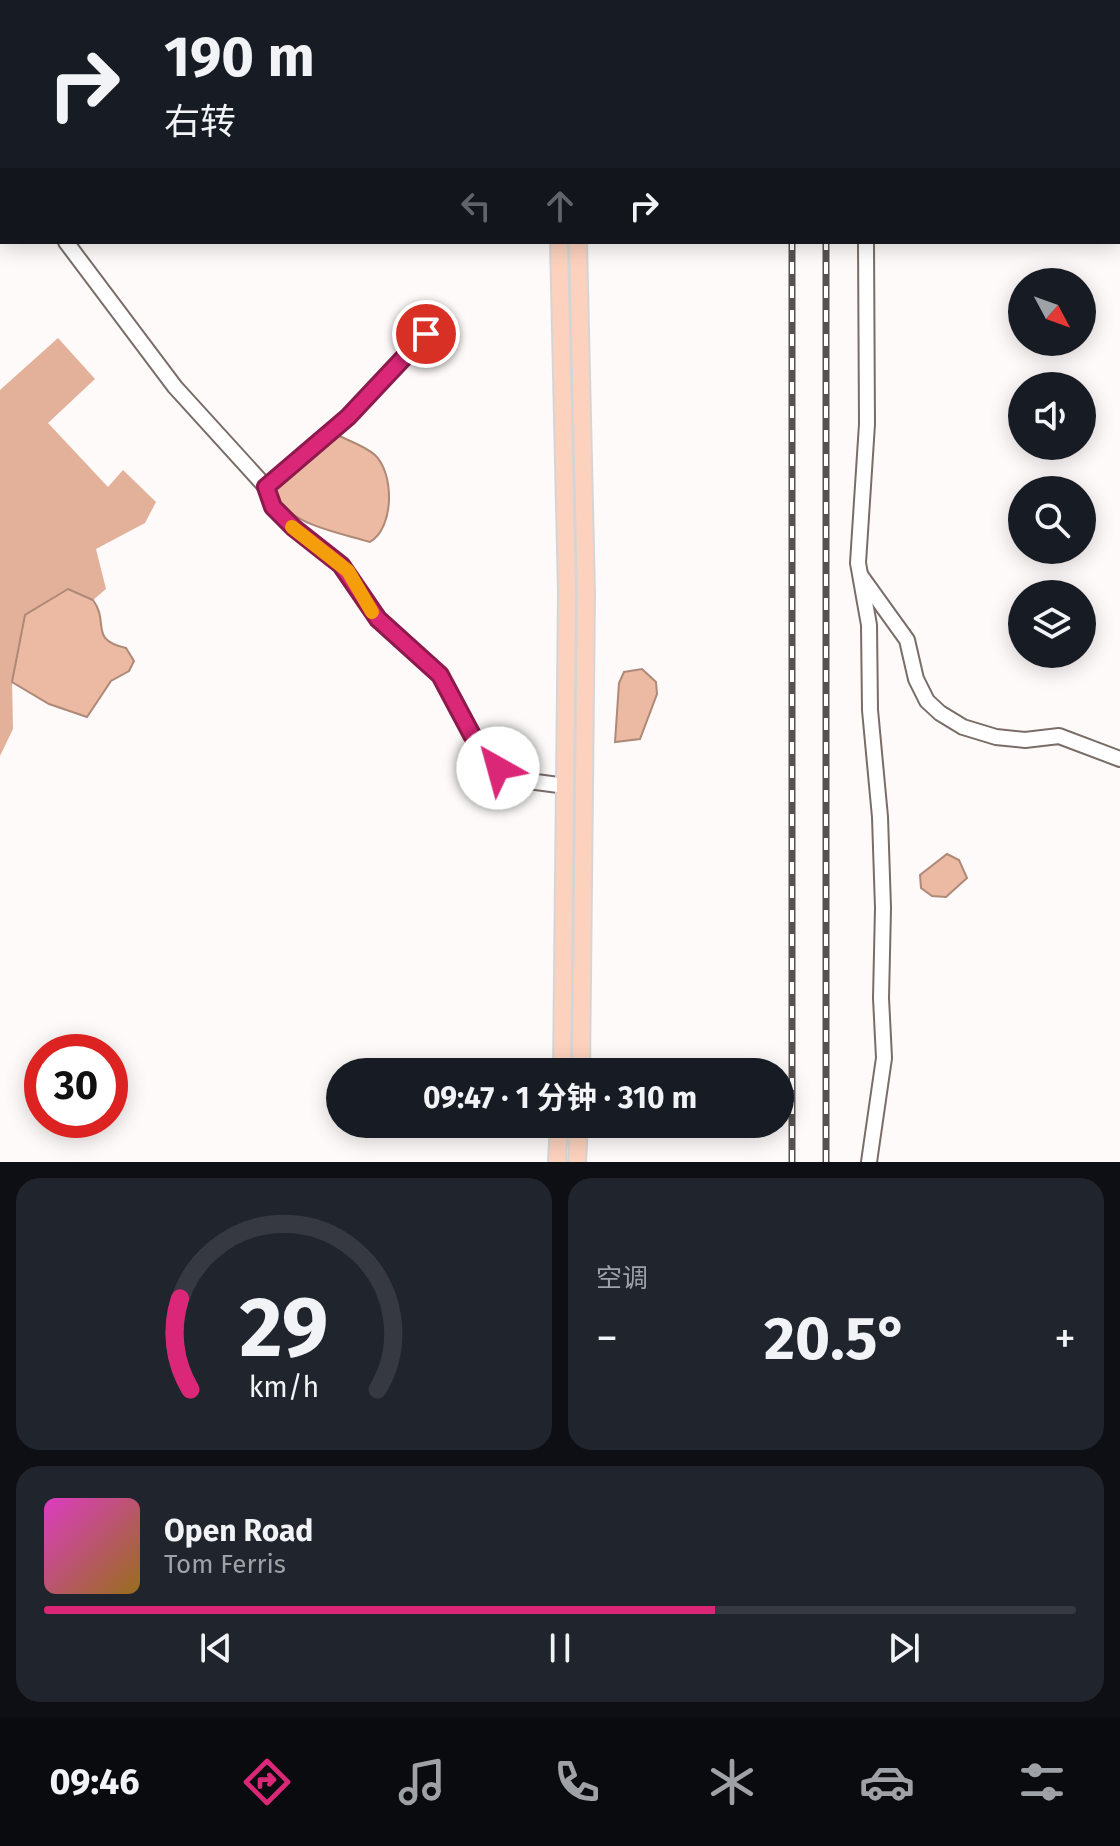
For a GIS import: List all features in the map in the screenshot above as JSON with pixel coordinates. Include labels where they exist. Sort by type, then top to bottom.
[{"type":"main road","points":[[559,244],[566,470],[562,1058]]},
{"type":"main road","points":[[578,244],[586,578],[581,1058]]},
{"type":"main road","points":[[557,1162],[558,1138]]},
{"type":"main road","points":[[577,1162],[578,1138]]},
{"type":"street","points":[[68,244],[175,387],[266,487],[273,507],[341,565],[378,619],[440,675],[472,735],[498,768],[521,780],[566,786]]},
{"type":"street","points":[[866,244],[867,424],[860,575],[869,625],[870,710],[883,862],[881,998],[884,1058],[869,1162]]},
{"type":"street","points":[[266,487],[348,417],[426,334]]},
{"type":"street","points":[[860,575],[907,640],[916,679],[927,701],[940,713],[963,727],[996,737],[1025,740],[1059,736],[1120,759]]},
{"type":"shaded area","points":[[58,338],[95,379],[48,423],[108,487],[123,470],[156,502],[145,523],[96,549],[106,589],[93,600],[68,589],[12,679],[13,729],[0,756],[0,390]]},
{"type":"shaded area","points":[[335,434],[375,455],[386,474],[388,513],[378,535],[370,542],[298,518],[277,498],[272,485]]},
{"type":"shaded area","points":[[68,589],[93,600],[98,608],[103,635],[114,644],[126,648],[134,661],[129,671],[111,681],[87,717],[49,704],[12,682],[25,615]]},
{"type":"shaded area","points":[[642,669],[656,682],[657,694],[640,739],[615,742],[619,683],[624,672]]},
{"type":"shaded area","points":[[947,854],[959,860],[967,878],[946,897],[932,896],[921,888],[920,875]]},
{"type":"railway","points":[[792,244],[792,1162]]},
{"type":"railway","points":[[826,244],[826,1162]]},
{"type":"slow traffic","points":[[292,527],[348,571],[372,612]]},
{"type":"route","points":[[426,334],[348,417],[266,487],[273,507],[348,571],[378,619],[425,658],[446,682],[464,722],[498,768]]}]
